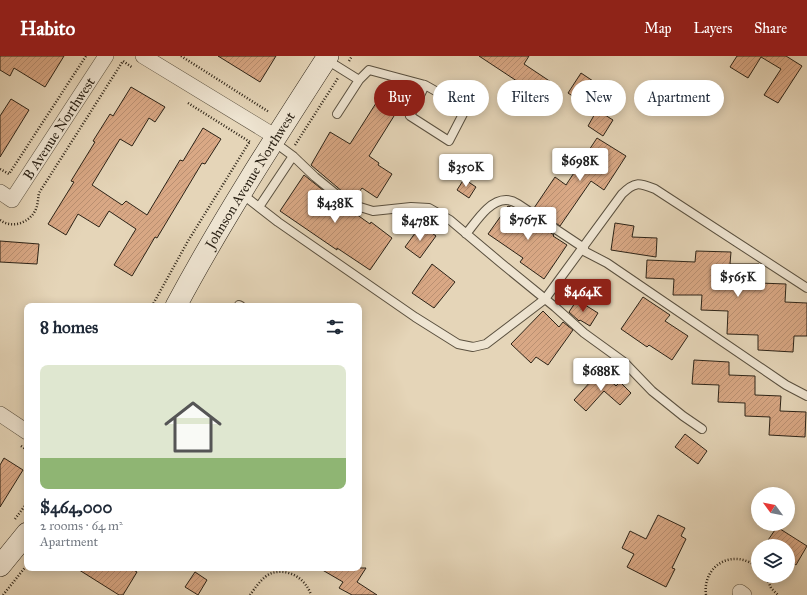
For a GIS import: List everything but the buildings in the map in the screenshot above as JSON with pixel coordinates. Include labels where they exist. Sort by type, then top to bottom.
[{"type":"street","name":"B Avenue Northwest","points":[[6,196],[106,56]]},
{"type":"street","points":[[143,56],[274,139]]},
{"type":"street","name":"Johnson Avenue Northwest","points":[[178,303],[195,271],[274,139],[327,58]]},
{"type":"street","points":[[0,414],[24,430]]},
{"type":"street","points":[[0,566],[24,537]]},
{"type":"lane","points":[[327,58],[359,80]]},
{"type":"lane","points":[[337,114],[359,80],[369,70],[406,80]]},
{"type":"lane","points":[[425,85],[448,98],[463,114],[449,141],[410,116],[425,85]]},
{"type":"lane","points":[[274,139],[315,177],[348,203],[373,211],[411,207],[429,208],[450,220],[584,333],[624,362],[652,391],[702,429]]},
{"type":"lane","points":[[259,207],[294,156]]},
{"type":"lane","points":[[242,194],[415,317],[458,344],[473,348],[486,344],[545,299],[622,194],[631,185],[641,184],[655,189],[807,288]]},
{"type":"lane","points":[[466,234],[490,206],[507,199],[518,204],[786,385],[807,396]]},
{"type":"path","points":[[0,169],[9,174],[86,56]]},
{"type":"path","points":[[180,56],[269,112]]},
{"type":"path","points":[[0,220],[13,224],[22,223],[30,217],[36,210],[39,193],[122,61],[136,70]]},
{"type":"path","points":[[183,100],[250,142]]},
{"type":"path","points":[[154,303],[188,241],[252,138]]},
{"type":"path","points":[[706,595],[705,588],[707,578],[722,562],[731,558],[741,558],[751,562]]},
{"type":"path","points":[[3,595],[10,584],[24,568]]},
{"type":"path","points":[[250,595],[263,579],[271,573],[281,572],[293,574],[302,580],[311,595]]},
{"type":"path","points":[[769,583],[771,588],[778,595]]}]
